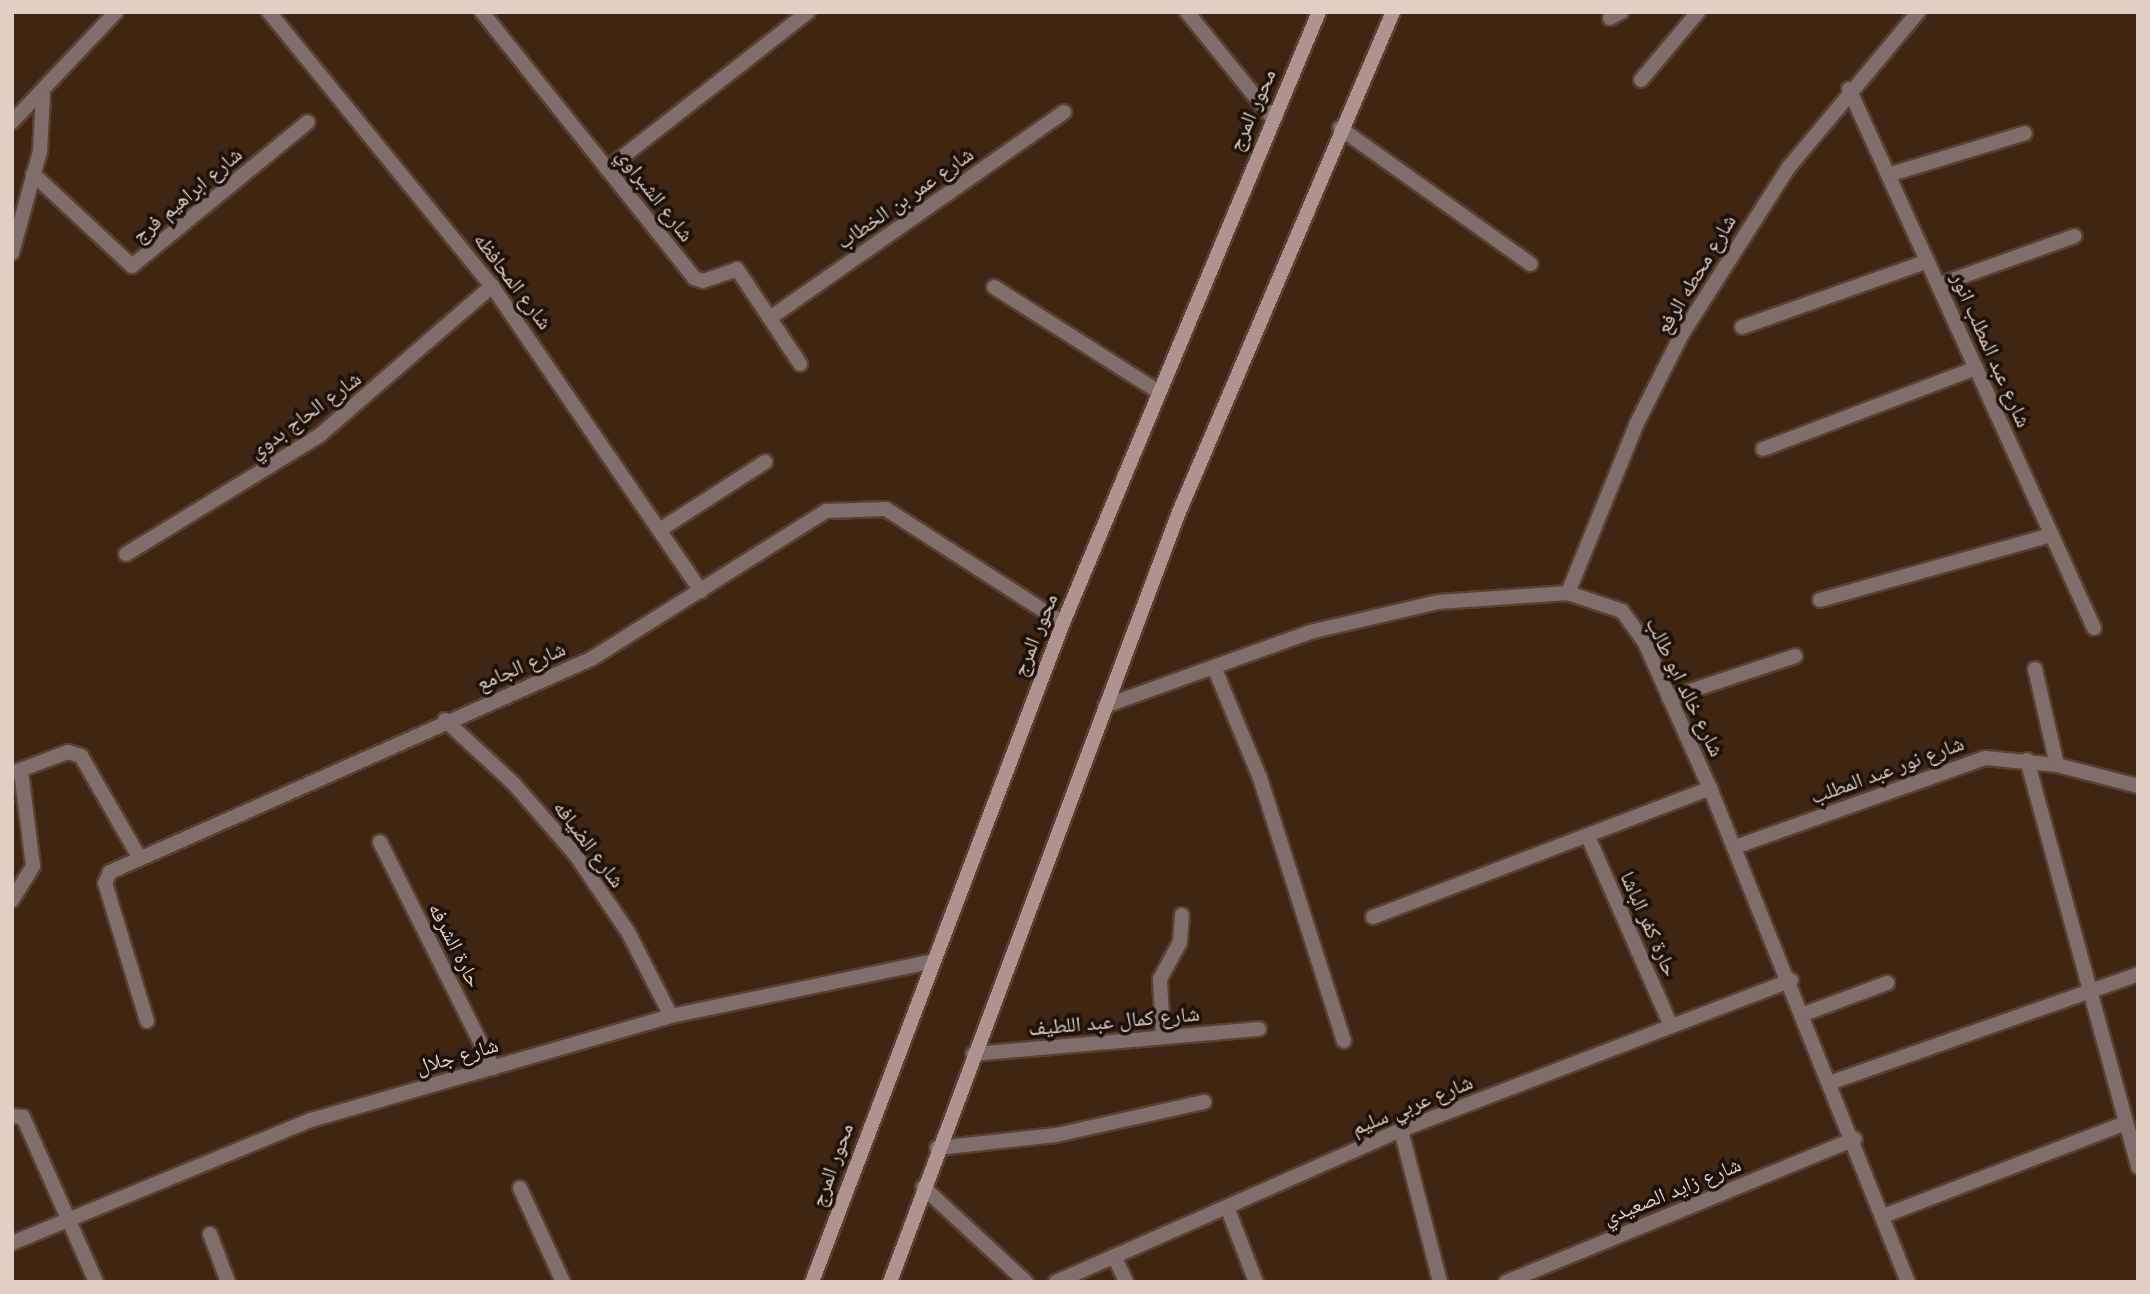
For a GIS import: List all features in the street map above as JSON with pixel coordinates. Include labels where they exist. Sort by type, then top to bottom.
[{"type":"main road","name":"محور المرج","points":[[812,1282],[930,962],[1063,623],[1271,116],[1319,12]]},
{"type":"main road","points":[[890,1282],[937,1148],[1105,706],[1340,128],[1393,12]]},
{"type":"street","points":[[12,122],[43,95],[116,12]]},
{"type":"street","name":"شارع المحافظه","points":[[269,12],[492,286],[701,591]]},
{"type":"street","name":"شارع الشبراوي","points":[[482,12],[694,278],[703,281],[737,269],[800,364]]},
{"type":"street","points":[[607,169],[808,12]]},
{"type":"street","points":[[1187,12],[1271,116]]},
{"type":"street","points":[[1641,80],[1698,12]]},
{"type":"street","name":"شارع محطه الرفع","points":[[1568,593],[1637,423],[1682,334],[1775,188],[1849,89],[1918,12]]},
{"type":"street","name":"شارع عبد المطلب انور","points":[[1849,89],[2094,628]]},
{"type":"street","points":[[12,253],[33,174],[43,95]]},
{"type":"street","name":"شارع عمر بن الخطاب","points":[[770,318],[1064,112]]},
{"type":"street","name":"شارع ابراهيم فرج","points":[[33,174],[132,266],[308,122]]},
{"type":"street","points":[[1340,128],[1531,264]]},
{"type":"street","points":[[1888,175],[2025,133]]},
{"type":"street","points":[[1938,285],[2075,236]]},
{"type":"street","points":[[1742,327],[1928,261]]},
{"type":"street","name":"شارع الحاج بدوي","points":[[126,554],[320,435],[492,286]]},
{"type":"street","points":[[994,287],[1157,391]]},
{"type":"street","points":[[1763,449],[1976,368]]},
{"type":"street","points":[[661,529],[765,462]]},
{"type":"street","name":"شارع الجامع","points":[[147,1021],[105,883],[110,872],[445,720],[591,659],[701,591],[799,524],[855,506],[886,509],[1063,623]]},
{"type":"street","points":[[1820,600],[2052,535]]},
{"type":"street","name":"شارع خالد ابو طالب","points":[[1105,706],[1373,614],[1503,595],[1568,593],[1622,611],[1669,698],[1710,788],[1886,1215],[1908,1282]]},
{"type":"street","points":[[1669,698],[1795,656]]},
{"type":"street","points":[[1214,667],[1260,778],[1344,1041]]},
{"type":"street","points":[[2035,669],[2057,765]]},
{"type":"street","name":"شارع الضيافه","points":[[445,720],[514,784],[575,854],[628,932],[671,1016]]},
{"type":"street","points":[[12,900],[33,866],[16,772],[68,752],[81,756],[139,857]]},
{"type":"street","points":[[2026,760],[2085,990],[2138,1167]]},
{"type":"street","name":"شارع نور عبد المطلب","points":[[1735,847],[1965,764],[2026,760],[2057,765],[2138,786]]},
{"type":"street","points":[[1373,917],[1589,838],[1710,788]]},
{"type":"street","name":"حارة كفر الباشا","points":[[1589,838],[1671,1026]]},
{"type":"street","name":"حارة الشرفه","points":[[380,842],[494,1068]]},
{"type":"street","points":[[1163,1037],[1160,979],[1180,942],[1182,915]]},
{"type":"street","name":"شارع جلال","points":[[12,1243],[71,1222],[311,1120],[671,1016],[930,962]]},
{"type":"street","points":[[1832,1082],[2085,990],[2138,974]]},
{"type":"street","name":"شارع عربي سليم","points":[[1056,1282],[1401,1130],[1791,980]]},
{"type":"street","points":[[1804,1014],[1887,983]]},
{"type":"street","name":"شارع كمال عبد اللطيف","points":[[973,1054],[1258,1030]]},
{"type":"street","points":[[937,1148],[1055,1135],[1204,1102]]},
{"type":"street","points":[[12,1115],[23,1117],[96,1282]]},
{"type":"street","points":[[1886,1215],[2126,1123]]},
{"type":"street","points":[[1401,1130],[1440,1282]]},
{"type":"street","name":"شارع زايد الصعيدي","points":[[1506,1282],[1855,1139]]},
{"type":"street","points":[[923,1187],[1026,1282]]},
{"type":"street","points":[[520,1188],[563,1282]]},
{"type":"street","points":[[1227,1207],[1256,1282]]},
{"type":"street","points":[[210,1234],[228,1282]]},
{"type":"street","points":[[1114,1256],[1126,1282]]}]
